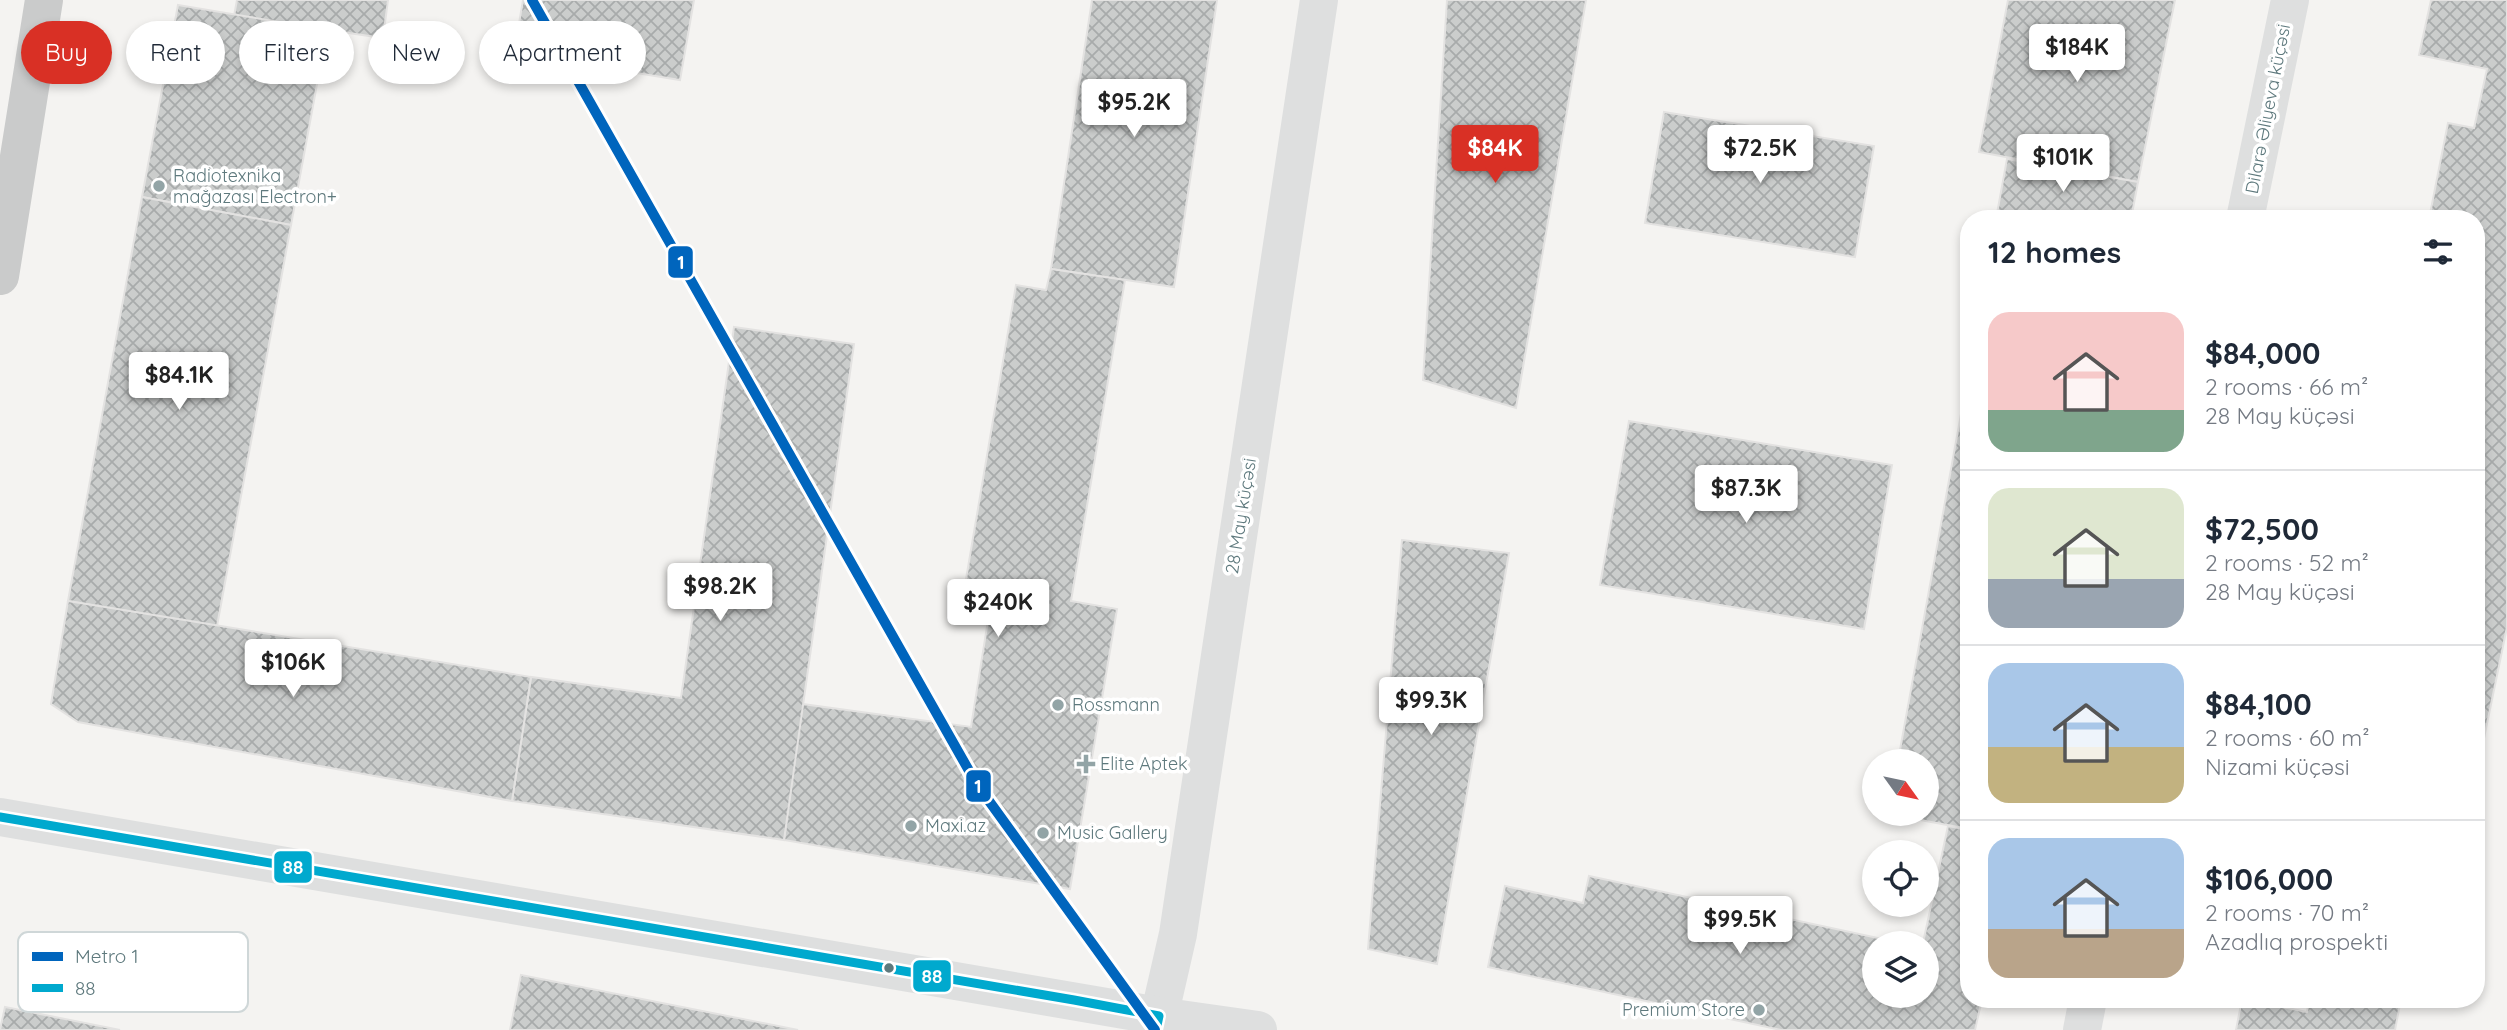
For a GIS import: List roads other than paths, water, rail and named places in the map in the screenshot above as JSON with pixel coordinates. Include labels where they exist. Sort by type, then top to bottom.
[{"type":"main road","name":"28 May küçəsi","points":[[1158,1023],[1178,934],[1319,0]]},
{"type":"main road","name":"Dilarə Əliyeva küçəsi","points":[[2247,210],[2290,0]]},
{"type":"main road","points":[[0,817],[1158,1023],[1258,1030]]},
{"type":"main road","points":[[2082,1030],[2086,1008]]},
{"type":"street","points":[[0,276],[44,0]]},
{"type":"metro line","name":"1","points":[[532,0],[976,783],[1155,1030]]},
{"type":"place","name":"Radiotexnika mağazası Electron+","points":[[159,186]]},
{"type":"place","name":"Rossmann","points":[[1058,705]]},
{"type":"place","name":"Elite Aptek","points":[[1086,764]]},
{"type":"place","name":"Maxi.az","points":[[911,826]]},
{"type":"place","name":"Music Gallery","points":[[1043,833]]},
{"type":"place","name":"Premium Store","points":[[1759,1010]]}]
